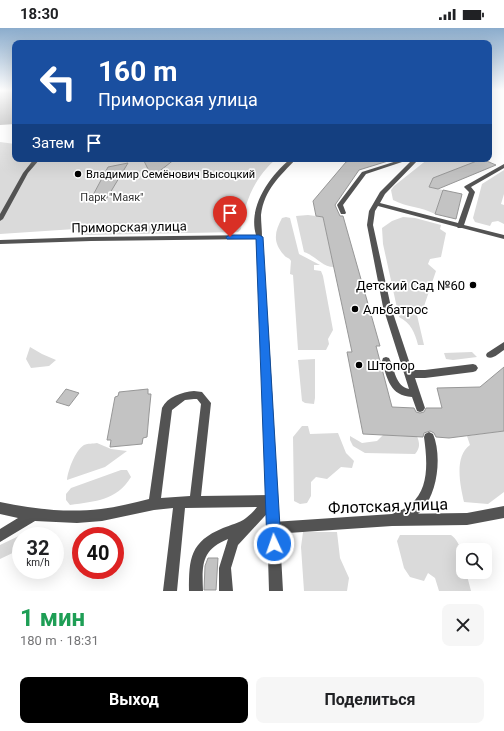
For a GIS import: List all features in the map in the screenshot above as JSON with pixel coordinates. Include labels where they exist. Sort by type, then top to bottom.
[{"type":"street","points":[[0,219],[26,173],[35,162]]},
{"type":"street","points":[[276,591],[266,354],[258,213],[262,200],[282,168],[289,162]]},
{"type":"street","points":[[343,213],[340,205],[364,173],[399,162]]},
{"type":"street","points":[[413,162],[382,193],[372,211],[370,225],[387,307],[420,408]]},
{"type":"street","points":[[460,227],[472,192],[467,187],[504,166]]},
{"type":"street","points":[[377,204],[460,227],[504,237]]},
{"type":"street","name":"Приморская улица","points":[[0,242],[91,239],[259,237]]},
{"type":"street","points":[[490,355],[504,345]]},
{"type":"street","points":[[386,361],[397,389],[404,394],[415,393]]},
{"type":"street","points":[[408,374],[425,374],[473,368]]},
{"type":"street","points":[[154,504],[166,408],[181,397],[189,395],[199,395],[206,403],[195,501]]},
{"type":"street","points":[[392,520],[413,511],[425,497],[432,469],[429,437]]},
{"type":"street","points":[[0,508],[34,515],[78,517],[102,515],[154,504],[195,501],[272,501]]},
{"type":"street","points":[[226,591],[225,568],[233,541],[272,501]]},
{"type":"street","points":[[170,591],[180,502]]},
{"type":"street","name":"Флотская улица","points":[[273,528],[392,520],[467,519],[504,512]]},
{"type":"street","points":[[0,536],[34,515]]},
{"type":"street","points":[[196,591],[194,568],[199,551],[214,538],[247,525]]},
{"type":"green space","name":"Парк \"Маяк\"","points":[[0,142],[12,144],[12,162],[273,162],[256,182],[245,209],[241,229],[238,232],[88,235],[81,234],[75,229],[0,234]]},
{"type":"green space","points":[[424,162],[474,162],[433,178],[429,187],[443,190],[435,214],[393,200],[391,190]]},
{"type":"green space","points":[[504,170],[504,194],[501,204],[504,205],[504,224],[498,221],[492,222],[490,226],[475,222],[473,218],[482,184]]},
{"type":"green space","points":[[308,215],[323,217],[334,267],[330,267],[322,263],[304,252],[296,216]]},
{"type":"green space","points":[[403,217],[415,218],[441,225],[440,229],[446,233],[441,257],[430,259],[428,264],[436,271],[421,315],[416,311],[424,345],[418,345],[412,329],[407,322],[399,317],[383,244],[382,228],[392,221]]},
{"type":"green space","points":[[282,218],[290,218],[299,254],[320,265],[314,265],[314,270],[321,271],[323,276],[333,330],[328,339],[329,344],[326,350],[298,350],[293,275],[290,274],[291,261],[280,250],[276,241],[276,232],[278,227]]},
{"type":"green space","points":[[30,347],[56,360],[49,366],[31,368],[26,359]]},
{"type":"green space","points":[[472,352],[477,357],[453,360],[446,359],[444,353]]},
{"type":"green space","points":[[315,359],[314,404],[305,403],[302,401],[298,360]]},
{"type":"green space","points":[[302,426],[308,426],[310,434],[338,433],[346,453],[354,461],[352,468],[341,467],[327,479],[316,477],[311,482],[311,496],[307,503],[300,504],[294,501],[293,437]]},
{"type":"green space","points":[[504,431],[504,492],[488,504],[464,502],[460,479],[460,463],[465,450],[470,445],[467,436]]},
{"type":"green space","points":[[383,435],[417,436],[419,448],[415,454],[365,453],[353,446],[350,440],[350,436],[362,443],[377,441]]},
{"type":"green space","points":[[97,443],[111,449],[127,451],[105,467],[67,480],[72,461],[81,448],[86,444]]},
{"type":"green space","points":[[121,470],[127,470],[131,477],[119,491],[112,495],[97,501],[70,505],[66,500],[66,494],[71,488]]},
{"type":"green space","points":[[303,532],[337,532],[340,558],[349,578],[347,591],[304,591],[301,547]]},
{"type":"green space","points":[[400,535],[451,535],[458,543],[456,543],[456,579],[468,579],[471,591],[439,591],[435,578],[428,573],[424,581],[410,577],[404,568],[397,541]]},
{"type":"green space","points":[[12,539],[12,553],[0,559],[0,545]]},
{"type":"shaded area","points":[[0,117],[12,117],[12,124],[0,125]]},
{"type":"building","points":[[144,162],[171,162],[152,177]]},
{"type":"building","points":[[346,162],[385,162],[359,170],[335,205],[340,216],[343,216],[380,346],[376,346],[392,407],[414,408],[416,412],[420,413],[424,412],[426,408],[442,408],[437,388],[480,387],[504,367],[504,431],[449,438],[436,437],[434,433],[430,431],[424,433],[423,437],[363,434],[347,352],[352,352],[323,217],[316,216],[313,201]]},
{"type":"building","points":[[474,162],[489,162],[496,165],[438,189],[429,187],[433,178]]},
{"type":"building","points":[[128,163],[107,198],[92,197],[108,167]]},
{"type":"building","points":[[443,190],[462,194],[456,219],[435,214]]},
{"type":"building","points":[[66,389],[79,393],[69,406],[56,402]]},
{"type":"building","points":[[148,389],[148,394],[151,394],[147,437],[143,438],[142,444],[110,447],[111,440],[107,440],[115,397],[118,396],[119,392]]},
{"type":"building","points":[[208,558],[218,558],[216,590],[204,590],[205,566]]},
{"type":"place","name":"Владимир Семёнович Высоцкий","points":[[78,174]]},
{"type":"place","name":"Детский Сад №60","points":[[473,285]]},
{"type":"place","name":"Альбатрос","points":[[355,309]]},
{"type":"place","name":"Штопор","points":[[359,365]]},
{"type":"route","points":[[230,237],[259,237],[266,354],[274,544]]}]
